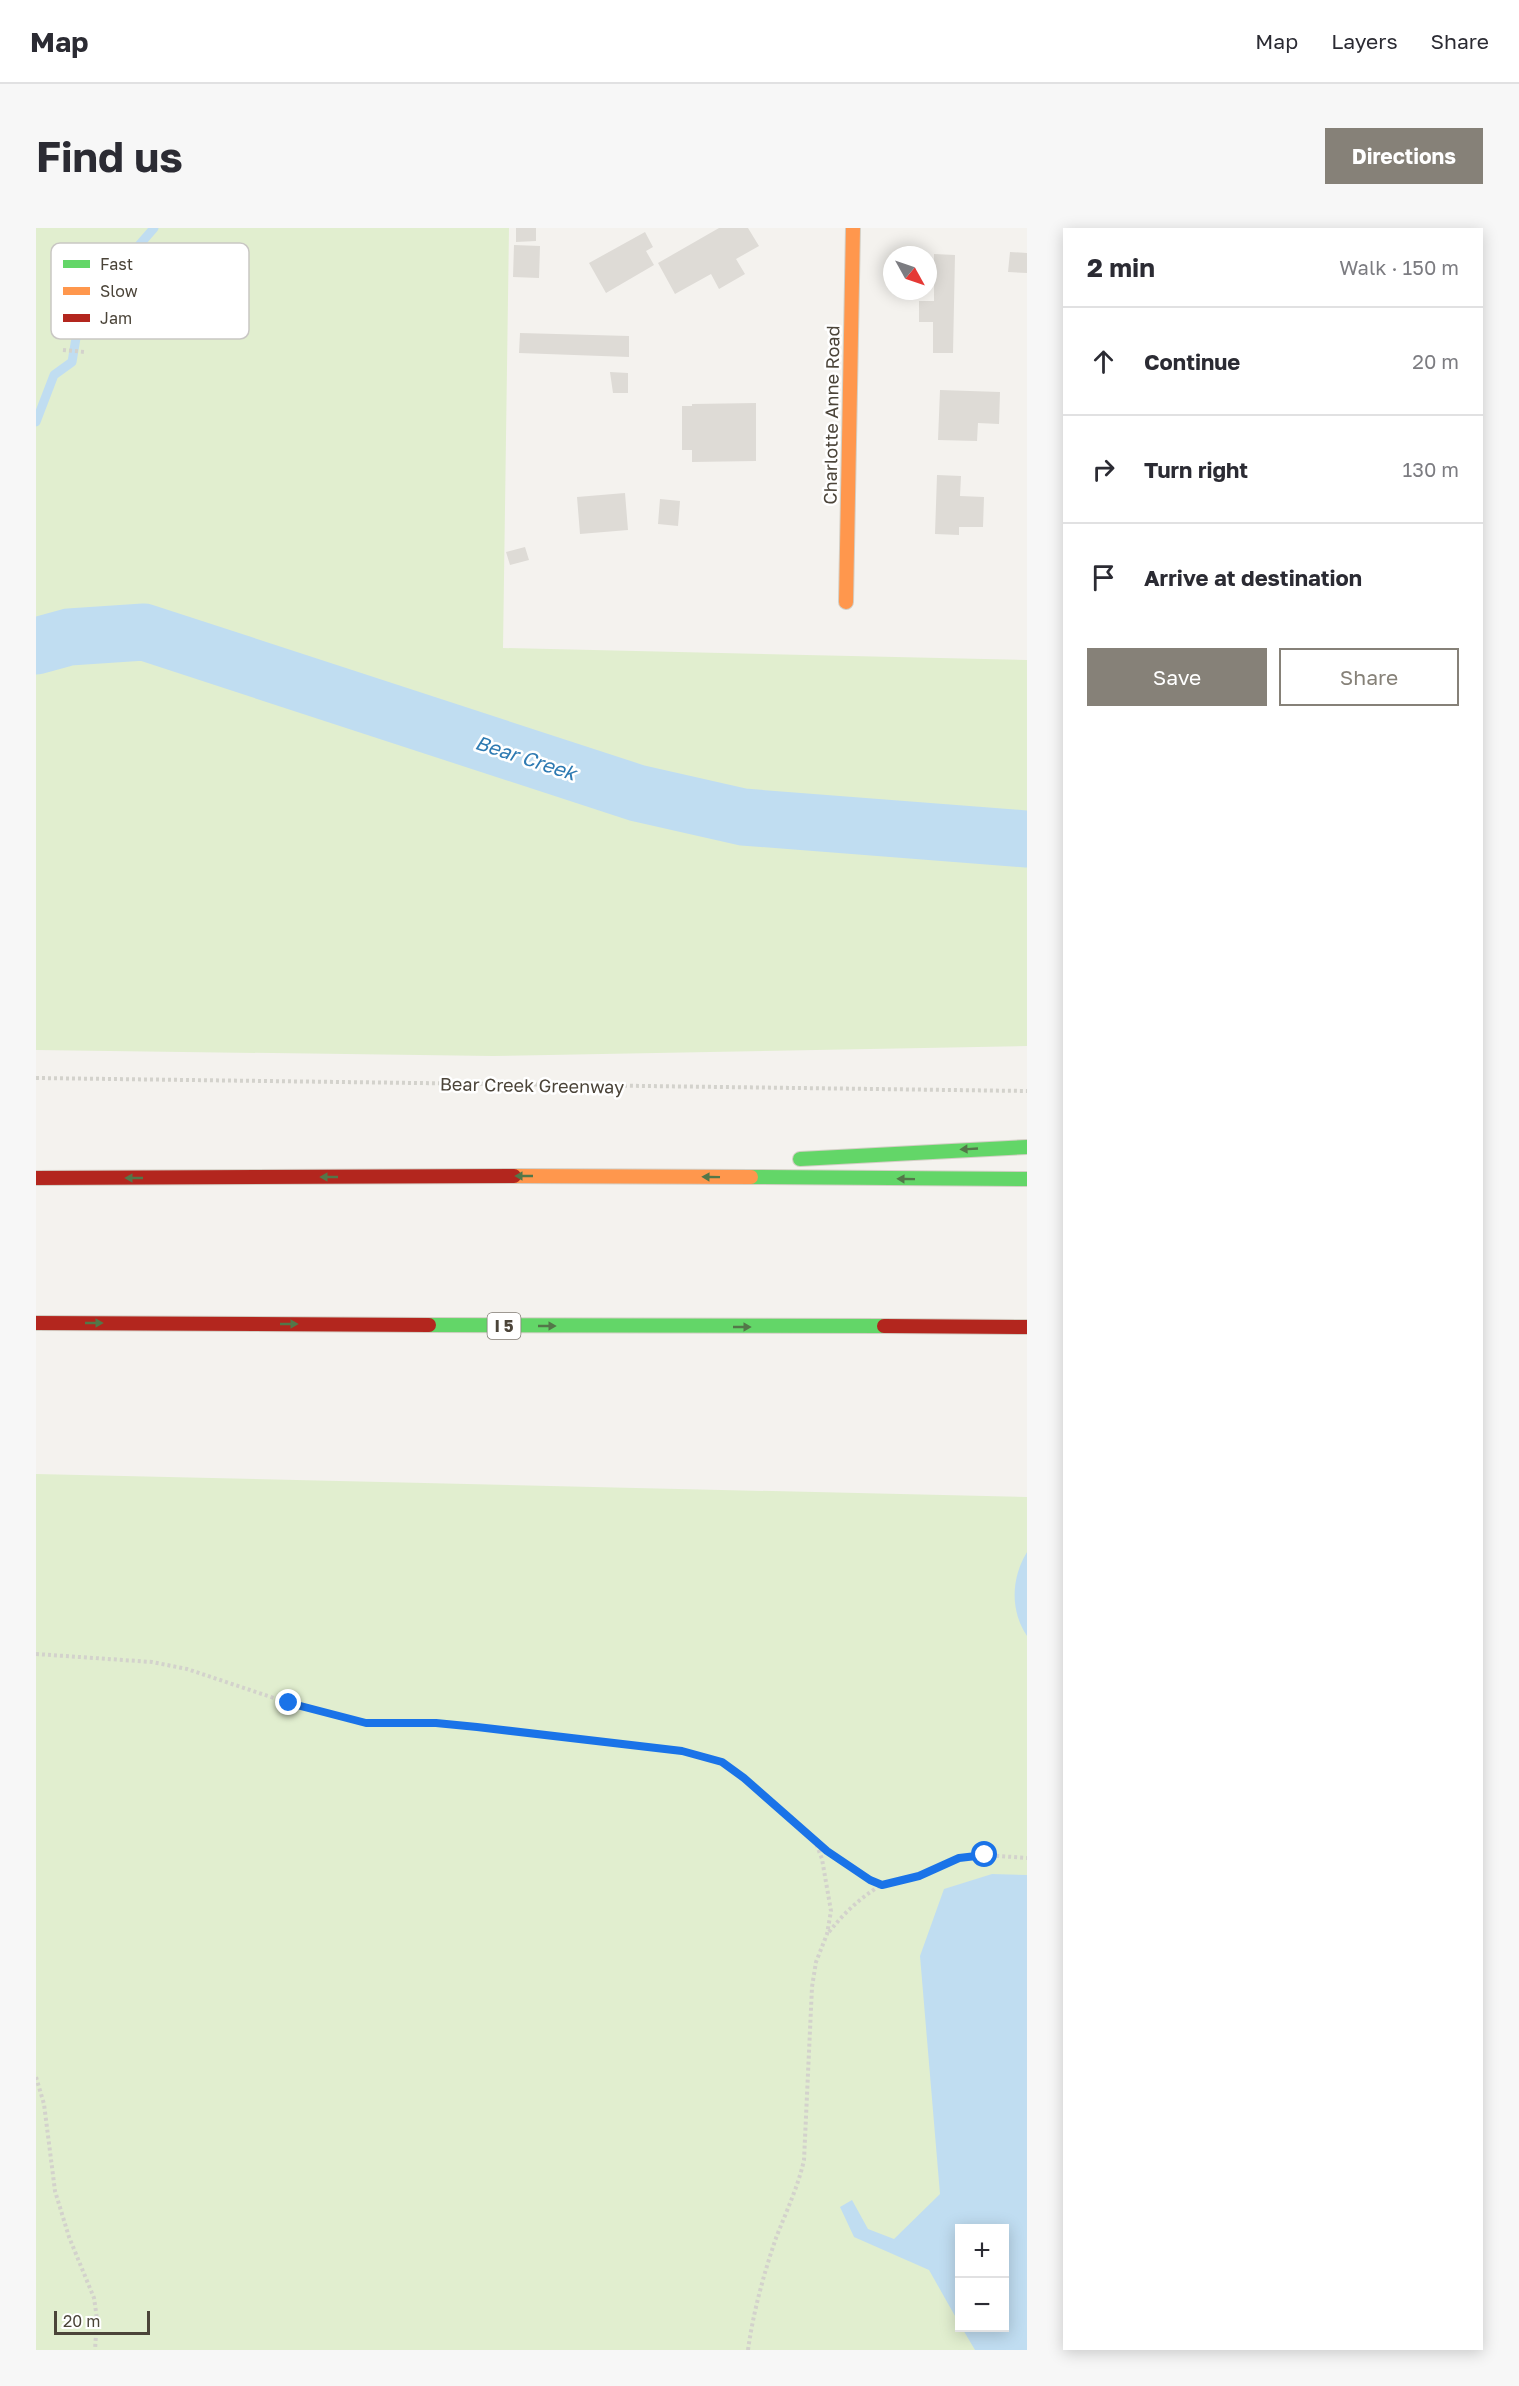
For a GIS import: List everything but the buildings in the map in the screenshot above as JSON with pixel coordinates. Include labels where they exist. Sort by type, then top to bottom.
[{"type":"main road","name":"Charlotte Anne Road","points":[[846,602],[853,228]]},
{"type":"main road","points":[[788,1159],[1027,1147]]},
{"type":"main road","points":[[583,1176],[729,1163]]},
{"type":"main road","points":[[36,1178],[583,1176],[1027,1179]]},
{"type":"main road","name":"I 5","points":[[36,1323],[1027,1328]]},
{"type":"main road","points":[[973,1328],[1027,1340]]},
{"type":"path","points":[[63,350],[85,352]]},
{"type":"path","name":"Bear Creek Greenway","points":[[36,1078],[1027,1091]]},
{"type":"path","points":[[36,1654],[152,1662],[187,1669],[289,1703],[366,1723],[436,1723],[703,1755],[722,1762],[806,1830],[816,1842],[870,1880],[882,1885]]},
{"type":"path","points":[[748,2350],[751,2329],[776,2240],[799,2183],[804,2160],[812,1987],[816,1962],[827,1934],[831,1911],[822,1859],[816,1842]]},
{"type":"path","points":[[827,1934],[843,1914],[865,1895],[882,1885],[919,1876],[959,1858],[985,1855],[1027,1858]]},
{"type":"path","points":[[36,2077],[44,2104],[55,2191],[69,2237],[94,2298],[97,2319],[95,2350]]},
{"type":"green space","points":[[36,228],[509,228],[503,648],[1027,660],[1027,1046],[493,1056],[36,1050]]},
{"type":"green space","points":[[36,1474],[1027,1497],[1027,2350],[36,2350]]},
{"type":"water","points":[[1027,1552],[1027,1636],[1021,1626],[1015,1605],[1015,1583]]},
{"type":"water","points":[[992,1874],[1027,1875],[1027,2350],[975,2350],[964,2332],[1009,2332],[1009,2224],[955,2224],[955,2316],[929,2270],[854,2237],[840,2207],[852,2200],[868,2229],[894,2239],[940,2194],[920,1956],[944,1889]]},
{"type":"waterway","points":[[141,243],[154,228]]},
{"type":"waterway","points":[[36,422],[54,375],[72,362],[76,339]]},
{"type":"waterway","name":"Bear Creek","points":[[36,646],[69,637],[144,632],[637,793],[743,817],[1027,839]]},
{"type":"traffic: fast","points":[[800,1159],[1027,1147]]},
{"type":"traffic: fast","points":[[751,1177],[1027,1179]]},
{"type":"traffic: fast","points":[[429,1325],[884,1326]]},
{"type":"traffic: slow","points":[[846,602],[853,228]]},
{"type":"traffic: slow","points":[[514,1176],[751,1177]]},
{"type":"traffic: jam","points":[[36,1178],[514,1176]]},
{"type":"traffic: jam","points":[[36,1323],[429,1325]]},
{"type":"traffic: jam","points":[[884,1326],[1027,1327]]},
{"type":"route","points":[[289,1703],[366,1723],[436,1723],[703,1755],[722,1762],[806,1830],[827,1851],[870,1880],[882,1885],[919,1876],[959,1858],[985,1855]]}]
